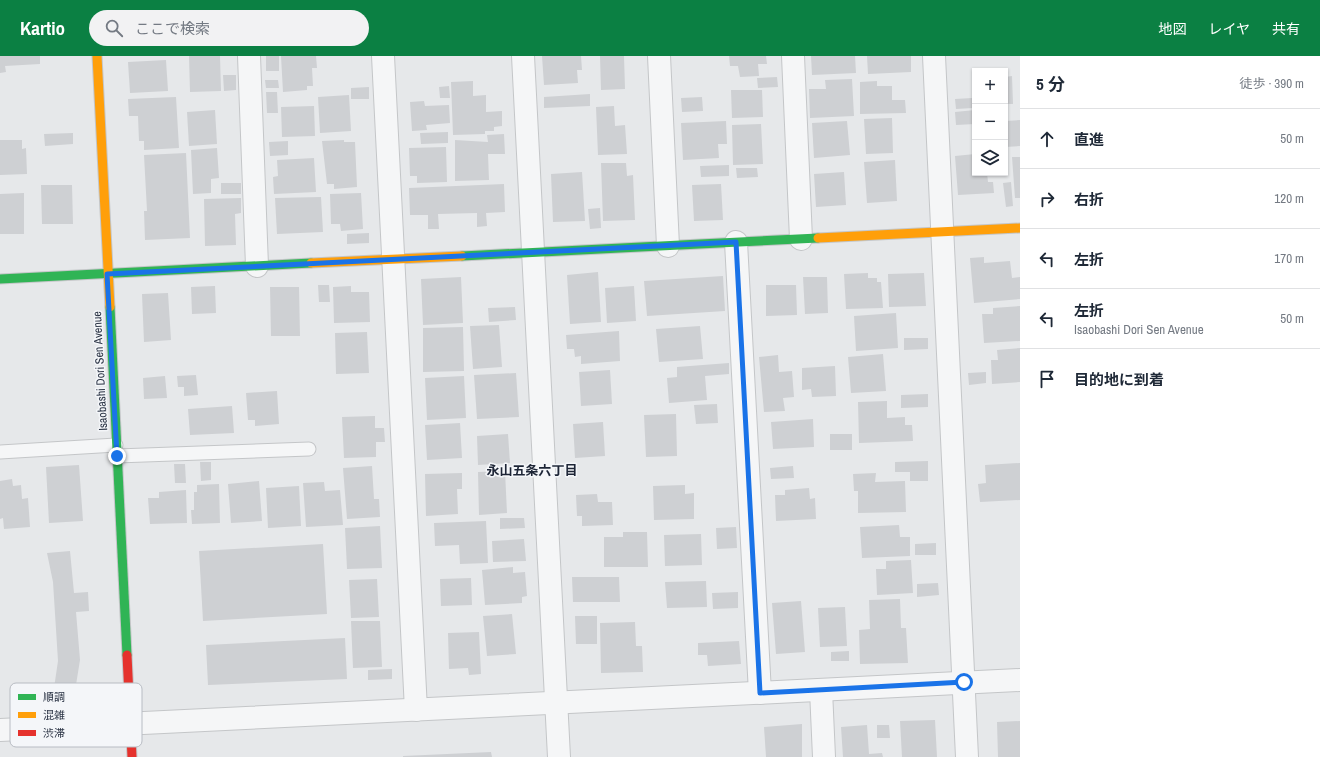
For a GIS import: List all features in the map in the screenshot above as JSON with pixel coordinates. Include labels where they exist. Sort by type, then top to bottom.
[{"type":"street","name":"Isaobashi Dori Sen Avenue","points":[[97,56],[129,683]]},
{"type":"street","points":[[249,56],[257,266]]},
{"type":"street","points":[[383,56],[416,710]]},
{"type":"street","points":[[523,56],[559,757]]},
{"type":"street","points":[[659,56],[668,246]]},
{"type":"street","points":[[793,56],[801,239]]},
{"type":"street","points":[[934,56],[968,757]]},
{"type":"street","points":[[0,279],[1020,228]]},
{"type":"street","points":[[736,242],[760,693]]},
{"type":"street","points":[[142,723],[1020,680]]},
{"type":"street","points":[[821,690],[824,757]]},
{"type":"street","points":[[0,730],[10,730]]},
{"type":"street","name":"Isaobashi Dori Sen Avenue","points":[[132,747],[132,757]]},
{"type":"lane","points":[[0,452],[309,449]]},
{"type":"building","points":[[0,56],[40,56],[40,64],[5,66],[6,72],[0,73]]},
{"type":"building","points":[[189,56],[220,56],[221,91],[190,92]]},
{"type":"building","points":[[266,56],[279,56],[279,71],[266,71]]},
{"type":"building","points":[[281,56],[316,56],[317,68],[312,68],[313,86],[307,86],[307,90],[283,92]]},
{"type":"building","points":[[542,56],[581,56],[582,70],[577,70],[578,83],[544,85]]},
{"type":"building","points":[[600,56],[624,56],[625,89],[601,90]]},
{"type":"building","points":[[729,56],[766,56],[767,64],[758,64],[759,76],[740,77],[738,66],[730,66]]},
{"type":"building","points":[[811,56],[855,56],[856,73],[812,75]]},
{"type":"building","points":[[867,56],[911,56],[911,72],[868,74]]},
{"type":"building","points":[[166,60],[168,91],[130,93],[128,62]]},
{"type":"building","points":[[223,75],[236,75],[236,90],[224,91]]},
{"type":"building","points":[[1012,76],[1013,104],[1008,104],[1008,77]]},
{"type":"building","points":[[777,77],[778,87],[758,88],[757,78]]},
{"type":"building","points":[[852,79],[854,116],[810,118],[809,89],[826,89],[825,80]]},
{"type":"building","points":[[265,80],[278,80],[279,88],[266,88]]},
{"type":"building","points":[[473,81],[473,96],[486,95],[486,112],[502,111],[502,126],[494,127],[494,131],[485,131],[485,134],[453,135],[451,82]]},
{"type":"building","points":[[877,81],[877,86],[892,86],[892,100],[905,100],[906,113],[860,114],[860,82]]},
{"type":"building","points":[[449,86],[450,98],[440,98],[439,87]]},
{"type":"building","points":[[369,87],[369,99],[351,99],[351,88]]},
{"type":"building","points":[[731,90],[762,90],[763,117],[732,118]]},
{"type":"building","points":[[266,92],[277,92],[278,113],[267,113]]},
{"type":"building","points":[[590,94],[590,106],[544,108],[544,97]]},
{"type":"building","points":[[349,95],[351,131],[320,133],[318,97]]},
{"type":"building","points":[[176,97],[179,148],[144,150],[144,141],[139,141],[138,116],[129,116],[128,99]]},
{"type":"building","points":[[702,97],[703,111],[682,112],[681,98]]},
{"type":"building","points":[[972,98],[972,108],[956,109],[955,99]]},
{"type":"building","points":[[424,101],[425,106],[449,105],[450,123],[426,125],[427,130],[412,131],[410,102]]},
{"type":"building","points":[[314,106],[315,136],[282,137],[281,107]]},
{"type":"building","points":[[614,106],[615,126],[625,125],[627,154],[598,155],[596,107]]},
{"type":"building","points":[[215,110],[217,144],[189,146],[187,112]]},
{"type":"building","points":[[972,110],[972,124],[956,125],[955,112]]},
{"type":"building","points":[[892,118],[893,153],[866,154],[864,119]]},
{"type":"building","points":[[1020,120],[1020,146],[1008,147],[1008,121]]},
{"type":"building","points":[[726,121],[727,144],[718,144],[719,158],[683,160],[681,123]]},
{"type":"building","points":[[847,121],[850,155],[814,158],[812,123]]},
{"type":"building","points":[[761,124],[763,164],[733,165],[732,125]]},
{"type":"building","points":[[448,132],[448,143],[421,144],[420,133]]},
{"type":"building","points":[[73,133],[73,144],[45,146],[44,134]]},
{"type":"building","points":[[504,134],[505,154],[488,154],[489,180],[455,181],[455,140],[488,142],[487,135]]},
{"type":"building","points":[[0,140],[22,140],[22,149],[26,148],[27,174],[0,175]]},
{"type":"building","points":[[344,140],[344,142],[355,142],[357,187],[334,189],[334,184],[327,184],[322,141]]},
{"type":"building","points":[[288,141],[288,155],[270,156],[269,142]]},
{"type":"building","points":[[446,147],[447,182],[417,183],[417,176],[410,176],[409,148]]},
{"type":"building","points":[[217,148],[219,178],[211,179],[211,193],[193,194],[191,150]]},
{"type":"building","points":[[186,153],[190,238],[145,240],[144,211],[147,211],[144,155]]},
{"type":"building","points":[[972,154],[972,176],[987,176],[988,182],[993,182],[994,193],[958,195],[955,156]]},
{"type":"building","points":[[1012,157],[1020,157],[1020,198],[1015,198]]},
{"type":"building","points":[[314,158],[316,192],[274,194],[273,177],[278,176],[277,160]]},
{"type":"building","points":[[895,160],[897,201],[867,203],[864,162]]},
{"type":"building","points":[[601,163],[626,163],[627,176],[633,175],[635,220],[603,221]]},
{"type":"building","points":[[729,165],[729,176],[701,177],[700,166]]},
{"type":"building","points":[[736,168],[757,168],[758,177],[737,178]]},
{"type":"building","points":[[582,172],[585,221],[553,222],[551,174]]},
{"type":"building","points":[[844,172],[846,205],[816,207],[814,174]]},
{"type":"building","points":[[1011,182],[1013,206],[1006,207],[1003,183]]},
{"type":"building","points":[[221,183],[241,183],[241,194],[221,194]]},
{"type":"building","points":[[504,184],[505,212],[486,213],[487,226],[477,227],[477,213],[438,214],[439,229],[428,229],[428,215],[410,215],[409,188]]},
{"type":"building","points":[[721,184],[723,220],[694,221],[692,185]]},
{"type":"building","points":[[41,185],[72,185],[73,224],[42,224]]},
{"type":"building","points":[[24,193],[24,234],[0,234],[0,194]]},
{"type":"building","points":[[361,193],[363,229],[341,231],[340,224],[331,224],[330,194]]},
{"type":"building","points":[[321,197],[323,232],[277,234],[275,198]]},
{"type":"building","points":[[241,198],[241,213],[235,214],[236,245],[205,246],[204,199]]},
{"type":"building","points":[[600,208],[601,228],[590,229],[588,209]]},
{"type":"building","points":[[369,233],[369,243],[347,244],[347,234]]},
{"type":"building","points":[[984,257],[984,263],[1010,261],[1012,278],[1020,277],[1020,299],[974,303],[970,258]]},
{"type":"building","points":[[598,272],[601,322],[570,324],[567,275]]},
{"type":"building","points":[[868,273],[868,278],[877,278],[877,282],[881,282],[883,308],[846,309],[844,274]]},
{"type":"building","points":[[924,273],[926,306],[889,307],[888,274]]},
{"type":"building","points":[[723,276],[725,311],[647,316],[644,281]]},
{"type":"building","points":[[461,277],[463,323],[423,325],[421,279]]},
{"type":"building","points":[[803,277],[827,277],[828,313],[805,314]]},
{"type":"building","points":[[318,285],[329,285],[330,302],[319,302]]},
{"type":"building","points":[[766,285],[796,285],[797,315],[766,316]]},
{"type":"building","points":[[215,286],[216,313],[192,314],[191,287]]},
{"type":"building","points":[[351,286],[351,292],[369,292],[370,322],[334,323],[333,287]]},
{"type":"building","points":[[634,286],[636,321],[607,323],[605,288]]},
{"type":"building","points":[[270,287],[299,287],[300,336],[271,336]]},
{"type":"building","points":[[168,293],[171,340],[144,342],[142,294]]},
{"type":"building","points":[[1020,306],[1020,341],[984,343],[982,314],[993,314],[993,308]]},
{"type":"building","points":[[515,307],[516,320],[489,322],[488,308]]},
{"type":"building","points":[[896,313],[898,348],[856,351],[854,316]]},
{"type":"building","points":[[499,325],[502,367],[473,369],[470,326]]},
{"type":"building","points":[[700,326],[703,359],[659,362],[656,329]]},
{"type":"building","points":[[463,327],[464,371],[423,372],[423,328]]},
{"type":"building","points":[[619,331],[620,361],[581,364],[581,356],[575,357],[574,349],[567,349],[566,335]]},
{"type":"building","points":[[367,332],[369,373],[336,374],[335,333]]},
{"type":"building","points":[[904,338],[928,338],[928,349],[904,350]]},
{"type":"building","points":[[1020,348],[1020,382],[992,384],[991,360],[998,360],[997,350]]},
{"type":"building","points":[[883,354],[886,391],[851,393],[848,357]]},
{"type":"building","points":[[778,355],[779,372],[792,371],[794,397],[783,398],[785,411],[764,412],[759,357]]},
{"type":"building","points":[[729,363],[729,374],[705,376],[707,400],[669,403],[667,378],[677,377],[677,367]]},
{"type":"building","points":[[835,366],[836,396],[812,397],[811,389],[802,390],[802,368]]},
{"type":"building","points":[[610,370],[612,404],[581,406],[579,372]]},
{"type":"building","points":[[986,372],[986,383],[969,385],[968,373]]},
{"type":"building","points":[[516,373],[519,417],[477,419],[474,375]]},
{"type":"building","points":[[196,375],[198,395],[184,396],[184,387],[178,387],[177,376]]},
{"type":"building","points":[[165,376],[167,398],[144,399],[143,378]]},
{"type":"building","points":[[464,376],[466,418],[427,420],[425,378]]},
{"type":"building","points":[[277,391],[279,424],[255,426],[255,420],[248,420],[246,393]]},
{"type":"building","points":[[928,394],[928,407],[901,408],[901,395]]},
{"type":"building","points":[[887,401],[887,418],[905,417],[905,425],[912,425],[913,441],[859,443],[858,402]]},
{"type":"building","points":[[717,404],[718,423],[696,424],[694,405]]},
{"type":"building","points":[[232,406],[234,433],[190,435],[188,409]]},
{"type":"building","points":[[676,414],[677,456],[646,457],[644,415]]},
{"type":"building","points":[[375,416],[375,428],[384,428],[385,442],[376,442],[376,457],[344,458],[342,417]]},
{"type":"building","points":[[813,419],[814,447],[773,449],[771,422]]},
{"type":"building","points":[[603,422],[605,456],[575,458],[573,424]]},
{"type":"building","points":[[460,423],[462,458],[427,460],[425,425]]},
{"type":"building","points":[[508,434],[510,463],[478,465],[477,436]]},
{"type":"building","points":[[830,434],[852,434],[852,450],[830,450]]},
{"type":"building","points":[[928,461],[928,481],[910,481],[910,472],[895,472],[895,462]]},
{"type":"building","points":[[200,462],[211,462],[211,480],[201,481]]},
{"type":"building","points":[[1020,463],[1020,500],[980,502],[978,484],[986,483],[985,465]]},
{"type":"building","points":[[174,464],[185,464],[186,483],[175,483]]},
{"type":"building","points":[[79,465],[83,521],[49,523],[46,467]]},
{"type":"building","points":[[372,466],[374,499],[379,499],[380,517],[347,519],[343,468]]},
{"type":"building","points":[[793,466],[794,478],[771,479],[770,468]]},
{"type":"building","points":[[505,471],[507,513],[479,515],[478,472]]},
{"type":"building","points":[[462,473],[462,489],[457,489],[458,514],[426,516],[425,474]]},
{"type":"building","points":[[876,473],[875,482],[905,481],[906,512],[858,513],[858,491],[854,491],[853,474]]},
{"type":"building","points":[[12,479],[13,486],[21,485],[22,499],[28,498],[30,527],[4,529],[3,518],[0,519],[0,481]]},
{"type":"building","points":[[259,481],[262,521],[231,523],[228,484]]},
{"type":"building","points":[[324,482],[325,491],[340,490],[343,525],[306,527],[303,483]]},
{"type":"building","points":[[219,484],[220,523],[192,524],[191,510],[194,510],[194,492],[197,492],[197,485]]},
{"type":"building","points":[[685,485],[685,494],[694,493],[694,519],[654,520],[653,486]]},
{"type":"building","points":[[299,486],[301,526],[268,528],[266,488]]},
{"type":"building","points":[[809,488],[810,499],[815,498],[816,519],[776,521],[775,495],[785,495],[785,490]]},
{"type":"building","points":[[186,490],[187,523],[150,524],[148,498],[159,498],[159,492]]},
{"type":"building","points":[[597,494],[598,502],[612,502],[613,525],[582,526],[582,516],[577,516],[576,495]]},
{"type":"building","points":[[500,518],[524,518],[525,528],[500,529]]},
{"type":"building","points":[[486,521],[488,563],[460,564],[459,545],[435,546],[434,523]]},
{"type":"building","points":[[899,525],[900,537],[910,537],[910,556],[862,558],[860,527]]},
{"type":"building","points":[[380,526],[382,568],[347,569],[345,528]]},
{"type":"building","points":[[736,527],[737,548],[717,549],[716,528]]},
{"type":"building","points":[[623,532],[647,532],[648,567],[604,567],[604,537],[623,537]]},
{"type":"building","points":[[701,534],[702,565],[665,566],[664,535]]},
{"type":"building","points":[[524,539],[526,561],[493,562],[492,541]]},
{"type":"building","points":[[936,543],[936,555],[915,555],[915,544]]},
{"type":"building","points":[[323,544],[327,614],[203,621],[199,551]]},
{"type":"building","points":[[70,551],[74,593],[88,592],[89,611],[76,612],[80,660],[76,683],[55,683],[58,661],[53,582],[47,553]]},
{"type":"building","points":[[911,560],[913,593],[877,595],[876,569],[886,569],[886,561]]},
{"type":"building","points":[[513,567],[513,573],[525,572],[527,596],[522,597],[522,603],[485,605],[482,570]]},
{"type":"building","points":[[572,577],[619,577],[620,602],[573,602]]},
{"type":"building","points":[[471,578],[472,605],[441,606],[440,579]]},
{"type":"building","points":[[377,579],[379,617],[351,618],[349,580]]},
{"type":"building","points":[[706,581],[707,607],[667,608],[665,582]]},
{"type":"building","points":[[938,583],[939,595],[917,597],[917,584]]},
{"type":"building","points":[[738,592],[738,608],[713,609],[712,593]]},
{"type":"building","points":[[900,599],[901,628],[906,628],[908,663],[860,664],[859,630],[870,629],[869,600]]},
{"type":"building","points":[[801,601],[805,652],[776,654],[772,603]]},
{"type":"building","points":[[845,607],[847,646],[820,647],[818,608]]},
{"type":"building","points":[[512,614],[516,654],[487,656],[483,616]]},
{"type":"building","points":[[575,616],[597,616],[597,644],[576,644]]},
{"type":"building","points":[[351,621],[380,621],[382,667],[353,668]]},
{"type":"building","points":[[635,622],[636,646],[642,646],[643,672],[601,673],[600,623]]},
{"type":"building","points":[[479,632],[481,674],[469,675],[468,668],[449,669],[448,633]]},
{"type":"building","points":[[345,638],[347,679],[208,685],[206,645]]},
{"type":"building","points":[[739,641],[741,664],[708,666],[707,655],[698,655],[698,643]]},
{"type":"building","points":[[849,651],[849,661],[831,661],[831,652]]},
{"type":"building","points":[[392,669],[392,679],[368,680],[368,670]]},
{"type":"building","points":[[935,720],[937,757],[902,757],[900,721]]},
{"type":"building","points":[[1020,721],[1020,757],[998,757],[997,722]]},
{"type":"building","points":[[802,724],[802,757],[766,757],[764,727]]},
{"type":"building","points":[[867,725],[869,754],[882,753],[883,757],[843,757],[841,727]]},
{"type":"building","points":[[877,725],[889,725],[890,738],[877,738]]},
{"type":"building","points":[[491,752],[492,757],[403,757],[403,756]]},
{"type":"traffic: fast","points":[[462,256],[818,238]]},
{"type":"traffic: fast","points":[[0,279],[311,263]]},
{"type":"traffic: fast","points":[[110,307],[127,655]]},
{"type":"traffic: slow","points":[[97,56],[110,307]]},
{"type":"traffic: slow","points":[[818,238],[1020,228]]},
{"type":"traffic: slow","points":[[311,263],[462,256]]},
{"type":"traffic: jam","points":[[127,655],[128,683]]},
{"type":"traffic: jam","points":[[132,747],[132,757]]},
{"type":"district","name":"永山五条六丁目","points":[[532,470]]},
{"type":"route","points":[[117,456],[107,274],[736,242],[760,693],[964,682]]}]
